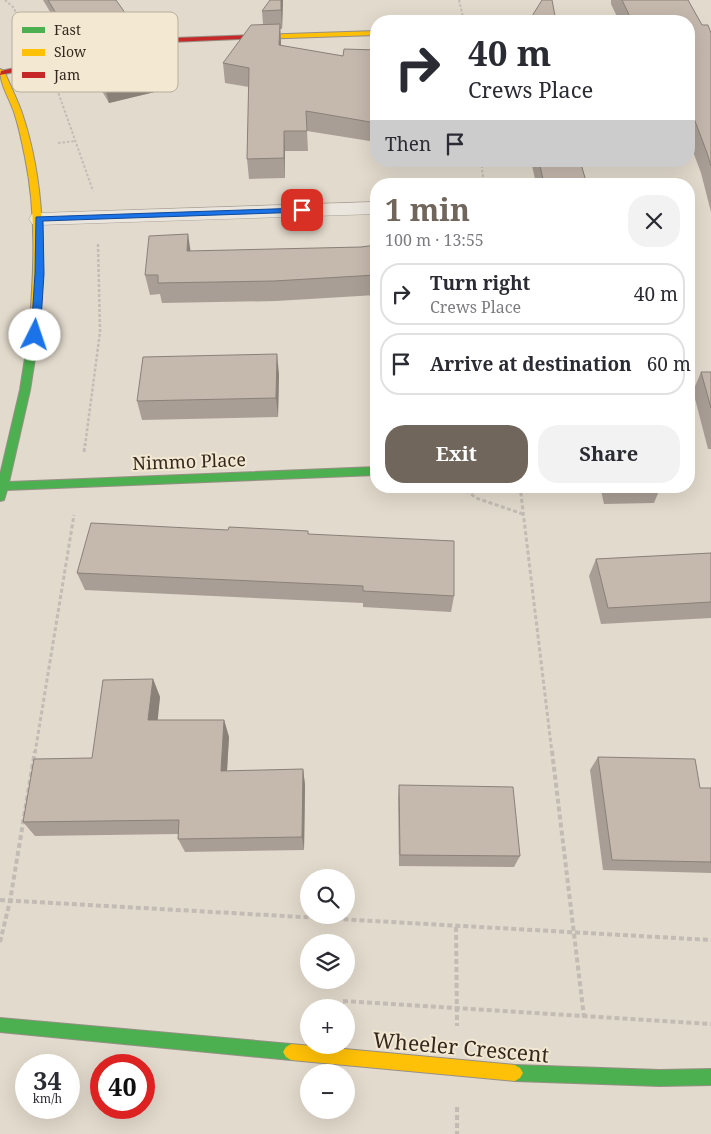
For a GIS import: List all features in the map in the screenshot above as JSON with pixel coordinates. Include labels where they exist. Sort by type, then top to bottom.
[{"type":"street","points":[[178,39],[370,32]]},
{"type":"street","points":[[1,72],[26,139],[39,219],[40,274],[35,335],[23,406],[2,491]]},
{"type":"street","points":[[39,219],[370,208]]},
{"type":"street","name":"Nimmo Place","points":[[2,491],[79,483],[370,470]]},
{"type":"street","name":"Wheeler Crescent","points":[[0,1025],[520,1073],[660,1078],[711,1077]]},
{"type":"path","points":[[5,0],[16,12]]},
{"type":"path","points":[[459,0],[463,15]]},
{"type":"path","points":[[0,942],[10,901],[79,483],[100,332],[96,217],[93,188],[58,92]]},
{"type":"path","points":[[470,493],[476,498],[524,514]]},
{"type":"path","points":[[521,493],[584,1017]]},
{"type":"path","points":[[0,900],[711,940]]},
{"type":"path","points":[[355,1002],[711,1024]]},
{"type":"building","points":[[48,0],[116,0],[124,12],[55,12]]},
{"type":"building","points":[[270,0],[281,0],[281,10],[262,11]]},
{"type":"building","points":[[542,0],[552,0],[555,15],[533,15]]},
{"type":"building","points":[[622,0],[688,0],[702,25],[708,25],[711,33],[711,166],[695,121],[695,15],[629,15]]},
{"type":"building","points":[[280,24],[279,45],[343,56],[344,49],[370,50],[370,122],[306,111],[307,131],[284,131],[284,158],[247,159],[249,68],[223,63],[251,25]]},
{"type":"building","points":[[540,167],[582,167],[585,178],[543,178]]},
{"type":"building","points":[[188,234],[187,251],[370,246],[370,275],[274,281],[158,283],[158,275],[145,275],[149,236]]},
{"type":"building","points":[[277,354],[276,398],[137,401],[143,357]]},
{"type":"building","points":[[701,372],[711,372],[711,408]]},
{"type":"building","points":[[91,523],[228,530],[229,527],[308,531],[308,534],[454,541],[454,596],[363,591],[363,586],[77,573]]},
{"type":"building","points":[[711,553],[711,602],[608,608],[596,559]]},
{"type":"building","points":[[153,679],[148,720],[224,720],[221,771],[303,769],[302,837],[178,839],[179,820],[23,822],[34,759],[92,758],[103,680]]},
{"type":"building","points":[[598,757],[695,759],[700,788],[711,788],[711,862],[612,860]]},
{"type":"building","points":[[399,785],[513,787],[520,856],[400,855]]},
{"type":"traffic: fast","points":[[0,497],[25,390],[34,333]]},
{"type":"traffic: fast","points":[[4,486],[370,471]]},
{"type":"traffic: fast","points":[[0,1025],[291,1052]]},
{"type":"traffic: fast","points":[[515,1073],[660,1078],[711,1077]]},
{"type":"traffic: slow","points":[[257,37],[370,33]]},
{"type":"traffic: slow","points":[[0,71],[16,108],[32,167],[38,222],[38,278],[34,333]]},
{"type":"traffic: slow","points":[[291,1052],[515,1073]]},
{"type":"traffic: jam","points":[[178,40],[257,37]]},
{"type":"traffic: jam","points":[[1,73],[12,71]]},
{"type":"route","points":[[35,335],[40,274],[39,219],[302,210]]}]
